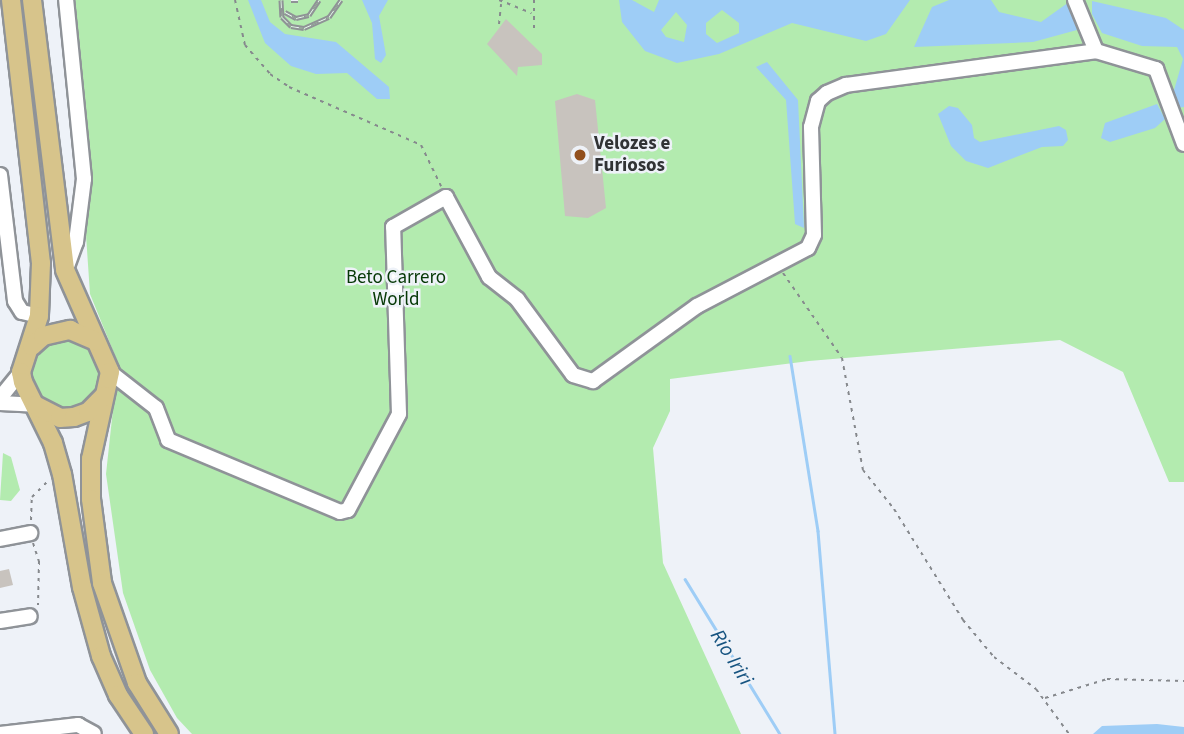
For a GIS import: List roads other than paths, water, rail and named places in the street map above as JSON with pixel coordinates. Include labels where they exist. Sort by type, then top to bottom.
[{"type":"main road","points":[[11,0],[40,249],[39,316],[32,346],[21,372],[62,474],[90,625],[118,695],[145,734]]},
{"type":"main road","points":[[32,0],[65,270],[110,372],[91,459],[90,499],[102,583],[137,683],[169,734]]},
{"type":"main road","points":[[32,346],[43,336],[70,330],[96,341]]},
{"type":"main road","points":[[35,405],[46,413],[74,417],[88,412],[107,391]]},
{"type":"street","points":[[65,270],[76,242],[84,179],[66,0]]},
{"type":"street","points":[[1075,0],[1096,51]]},
{"type":"street","points":[[110,372],[156,408],[169,440],[340,512],[348,510],[399,414],[393,227],[446,197],[489,277],[517,299],[573,375],[593,381],[697,306],[808,248],[814,235],[811,127],[818,101],[827,93],[846,85],[1096,51],[1156,69],[1184,144]]},
{"type":"street","points":[[0,175],[5,256],[18,309],[39,316]]},
{"type":"street","points":[[21,372],[0,400],[35,405]]},
{"type":"street","points":[[0,539],[30,533]]},
{"type":"street","points":[[0,621],[30,616]]},
{"type":"street","points":[[0,734],[90,730]]},
{"type":"water","points":[[248,0],[261,0],[270,22],[285,34],[336,42],[389,87],[390,99],[377,99],[347,73],[316,74],[291,66],[265,43]]},
{"type":"water","points":[[362,0],[388,0],[379,16],[386,55],[381,63],[375,59],[372,23]]},
{"type":"water","points":[[619,0],[632,0],[654,12],[659,0],[910,0],[886,34],[866,41],[792,23],[719,54],[677,63],[645,51],[622,22]],"holes":[[[722,10],[739,23],[739,33],[717,43],[706,34],[706,23]],[[676,12],[687,25],[684,42],[666,37],[661,30]]]},
{"type":"water","points":[[949,0],[991,0],[999,12],[1041,22],[1069,2],[1077,30],[1033,42],[914,47],[932,7]]},
{"type":"water","points":[[1092,1],[1166,18],[1184,30],[1184,107],[1177,108],[1172,97],[1183,59],[1177,47],[1142,46],[1102,33],[1092,14]]},
{"type":"water","points":[[767,62],[798,100],[804,228],[795,224],[786,100],[756,67]]},
{"type":"water","points":[[1157,104],[1165,119],[1155,128],[1110,142],[1101,138],[1105,123]]},
{"type":"water","points":[[949,106],[958,108],[972,125],[974,138],[980,142],[1059,126],[1066,130],[1068,140],[1063,146],[1042,147],[988,168],[966,161],[951,146],[938,114]]},
{"type":"water","points":[[1157,724],[1184,727],[1184,734],[1093,734],[1102,726]]},
{"type":"waterway","points":[[790,356],[818,531],[835,734]]},
{"type":"waterway","name":"Rio Iriri","points":[[685,579],[780,734]]},
{"type":"railway","points":[[281,0],[282,17],[291,26],[304,28],[329,17],[341,0]]},
{"type":"railway","points":[[291,0],[298,0]]},
{"type":"railway","points":[[285,12],[296,18],[309,15],[319,0]]},
{"type":"place","name":"Velozes e Furiosos","points":[[580,155]]},
{"type":"park label","name":"Beto Carrero World","points":[[396,289]]}]
